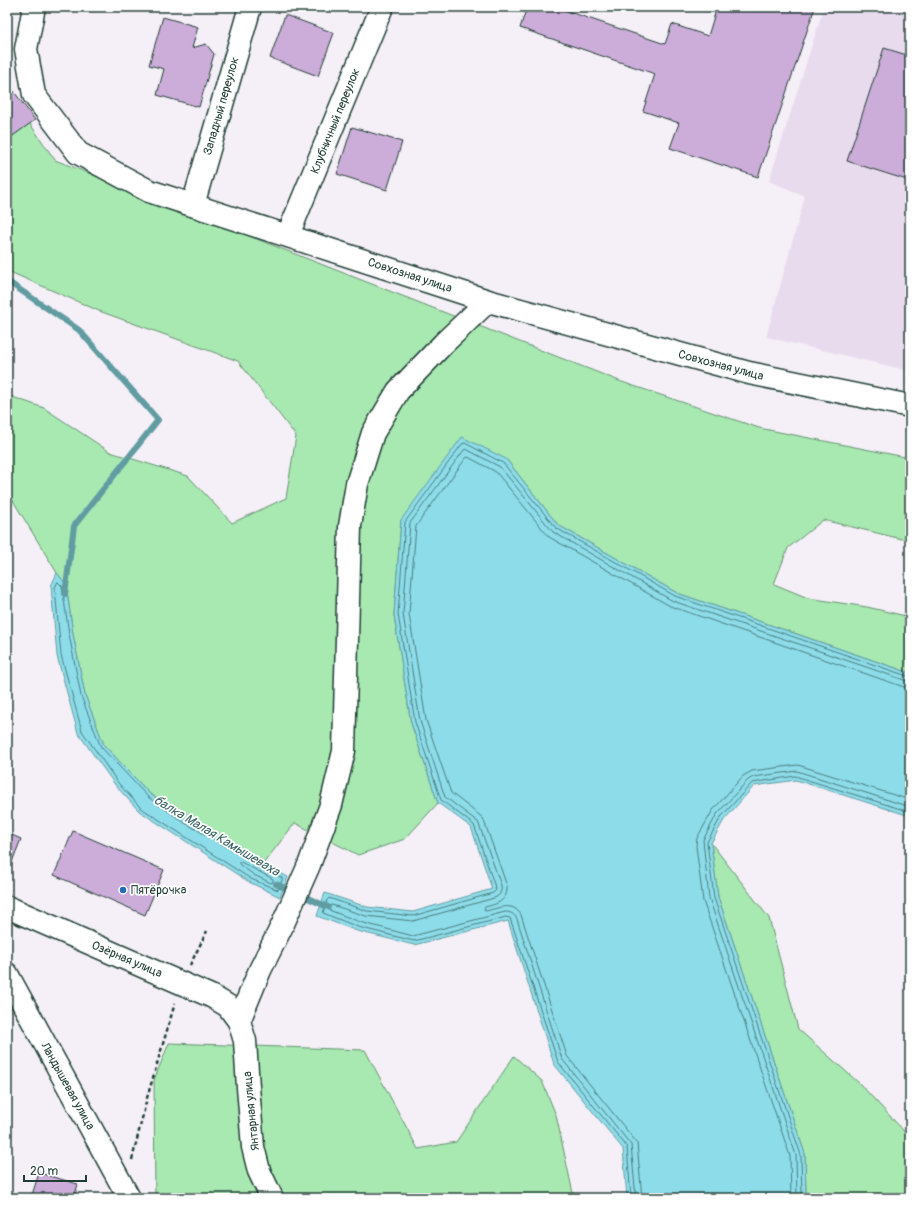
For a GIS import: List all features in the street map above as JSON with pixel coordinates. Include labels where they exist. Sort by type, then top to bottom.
[{"type":"street","name":"Совхозная улица","points":[[34,7],[26,49],[34,95],[78,153],[148,191],[288,235],[488,301],[749,373],[910,406]]},
{"type":"street","name":"Западный переулок","points":[[193,205],[250,7]]},
{"type":"street","name":"Клубничный переулок","points":[[288,235],[382,7]]},
{"type":"street","points":[[239,1021],[260,970],[282,926],[309,865],[331,805],[344,751],[350,526],[357,484],[373,433],[398,391],[444,343],[488,301]]},
{"type":"street","name":"Озёрная улица","points":[[7,907],[213,996],[228,1006],[239,1021]]},
{"type":"street","name":"Ландышевая улица","points":[[7,974],[127,1194]]},
{"type":"street","name":"Янтарная улица","points":[[239,1021],[245,1041],[253,1147],[259,1171],[272,1198]]},
{"type":"path","points":[[127,1194],[147,1098],[181,983],[207,931]]},
{"type":"shaded area","points":[[824,7],[910,7],[910,371],[766,337],[805,196],[769,181]]},
{"type":"green space","points":[[7,120],[28,121],[55,160],[622,382],[759,428],[910,458],[910,541],[823,520],[788,548],[774,584],[808,598],[867,607],[910,617],[910,673],[677,593],[558,525],[506,459],[401,520],[394,615],[411,723],[438,803],[405,839],[358,855],[295,823],[263,864],[187,819],[150,794],[104,745],[85,695],[73,634],[66,584],[57,573],[7,493],[7,395],[44,408],[110,452],[188,476],[232,523],[286,498],[296,436],[238,361],[99,311],[7,270]]},
{"type":"green space","points":[[711,843],[769,918],[798,1029],[859,1083],[903,1130],[910,1145],[910,1198],[806,1198],[805,1154],[718,897]]},
{"type":"green space","points":[[169,1043],[365,1050],[418,1149],[456,1142],[514,1056],[542,1081],[556,1115],[574,1198],[155,1198],[154,1080]]},
{"type":"water","points":[[462,437],[506,459],[558,525],[677,593],[910,673],[910,816],[796,780],[754,786],[724,820],[711,843],[718,897],[805,1154],[806,1198],[627,1198],[623,1149],[554,1064],[508,921],[414,945],[357,931],[317,916],[325,893],[367,907],[413,912],[492,889],[471,827],[438,803],[411,723],[394,615],[401,520]]},
{"type":"water","points":[[57,573],[66,584],[73,634],[85,695],[104,745],[150,794],[187,819],[288,877],[280,897],[249,882],[139,811],[116,786],[78,733],[57,656],[51,586]]},
{"type":"building","points":[[527,7],[555,7],[665,44],[672,24],[708,36],[717,7],[815,7],[758,177],[670,148],[679,123],[643,111],[655,74],[520,28]]},
{"type":"building","points":[[285,15],[334,33],[318,76],[270,58]]},
{"type":"building","points":[[163,17],[198,27],[192,48],[206,44],[214,54],[199,107],[157,95],[164,69],[149,65]]},
{"type":"building","points":[[884,48],[910,56],[910,181],[847,161]]},
{"type":"building","points":[[7,82],[35,120],[7,140]]},
{"type":"building","points":[[352,127],[402,142],[387,190],[337,174]]},
{"type":"building","points":[[73,831],[164,870],[145,915],[54,875]]},
{"type":"building","points":[[7,833],[21,839],[12,862],[7,860]]},
{"type":"building","points":[[39,1173],[78,1184],[74,1198],[31,1198]]},
{"type":"waterway","name":"балка Малая Камышеваха","points":[[7,281],[79,330],[158,420],[74,526],[65,594]]},
{"type":"waterway","name":"балка Малая Камышеваха","points":[[276,884],[328,907]]},
{"type":"place","name":"Пятёрочка","points":[[123,890]]}]
